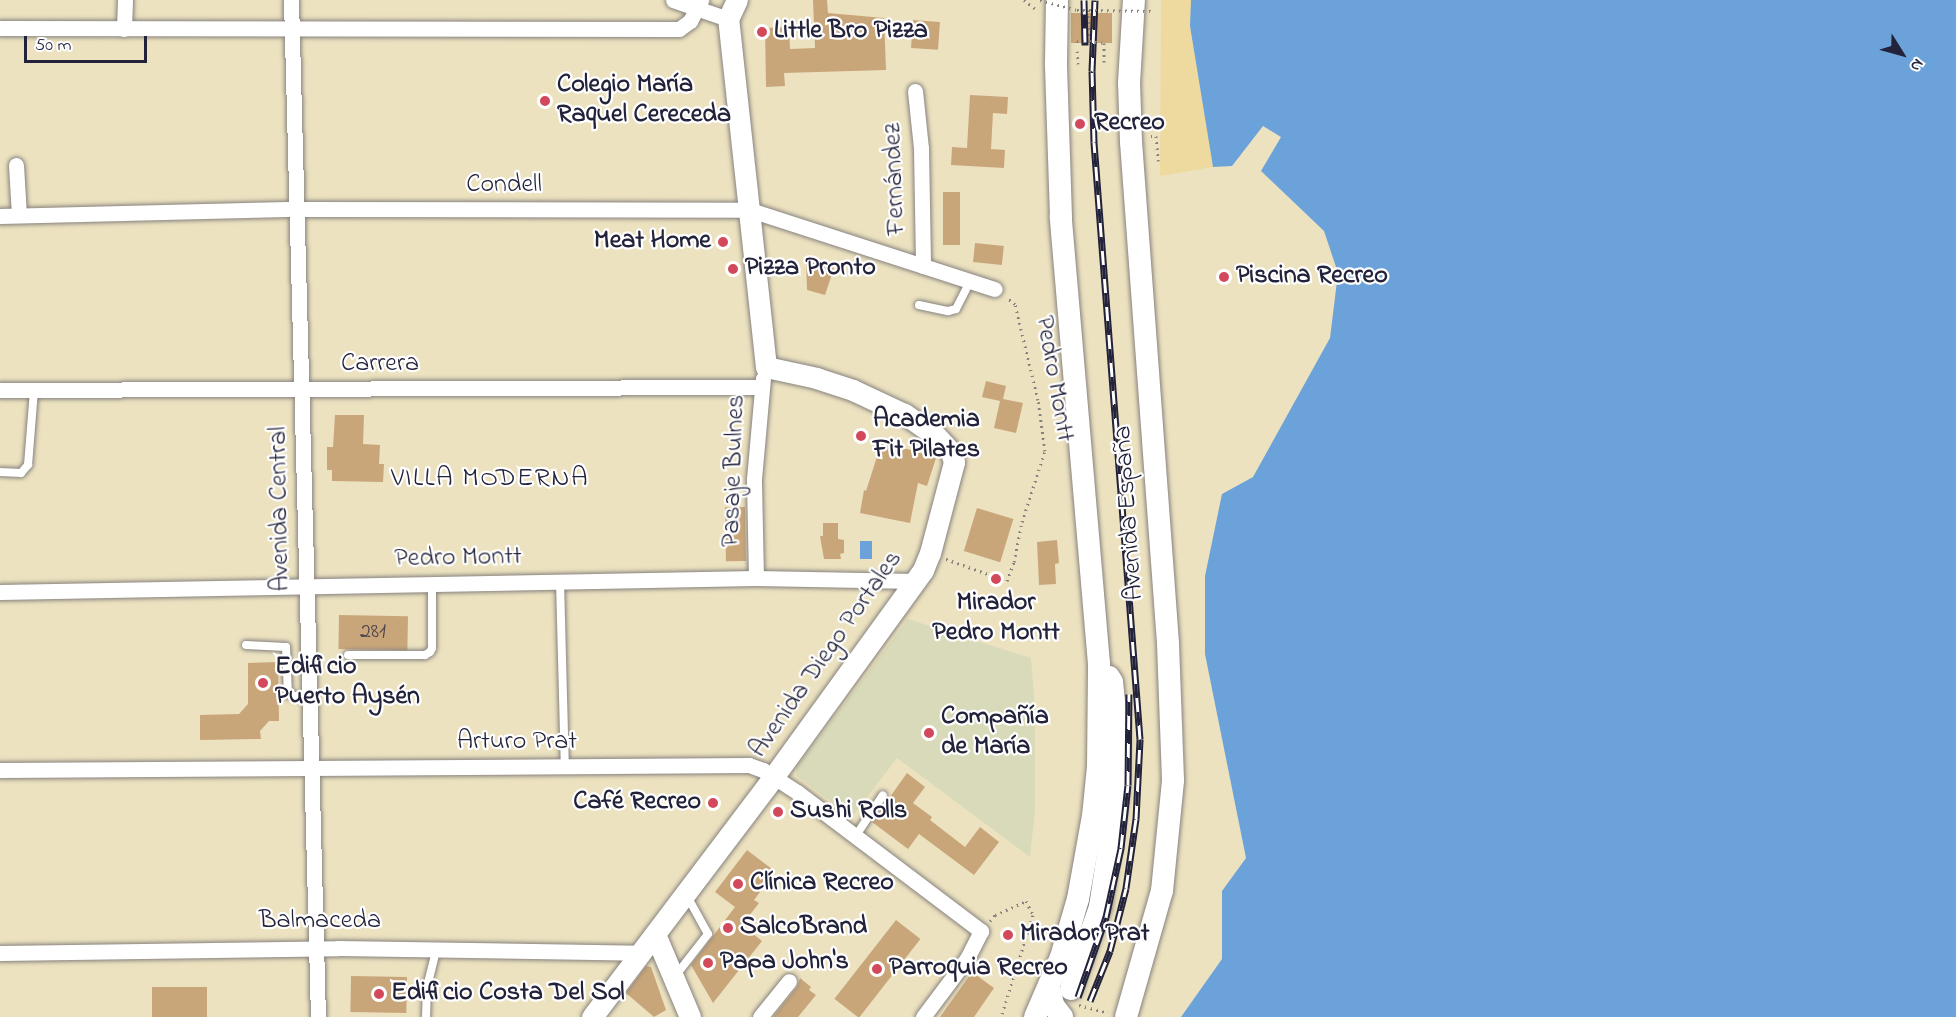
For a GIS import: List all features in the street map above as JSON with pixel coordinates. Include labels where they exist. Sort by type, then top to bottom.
[{"type":"main road","name":"Avenida España","points":[[1035,1017],[1063,999],[1076,909],[1094,816],[1098,767],[1099,664],[1061,217],[1056,32],[1058,0]]},
{"type":"main road","name":"Avenida España","points":[[1126,1016],[1162,891],[1173,780],[1168,643],[1131,142],[1129,82],[1142,5]]},
{"type":"street","points":[[124,29],[125,0]]},
{"type":"street","name":"Avenida Central","points":[[291,0],[318,1017]]},
{"type":"street","points":[[672,0],[732,10],[764,377]]},
{"type":"street","points":[[0,28],[679,29],[690,21],[699,5]]},
{"type":"street","name":"Fernández","points":[[915,91],[921,148],[923,266]]},
{"type":"street","points":[[16,165],[19,215]]},
{"type":"street","name":"Condell","points":[[0,216],[297,210],[750,210],[995,288]]},
{"type":"street","name":"Carrera","points":[[0,390],[302,390],[764,377]]},
{"type":"street","name":"Avenida Diego Portales","points":[[592,1017],[774,776],[916,580],[930,553],[954,462],[951,452],[936,436],[904,414],[853,390],[817,378],[764,377]]},
{"type":"street","name":"Pasaje Bulnes","points":[[756,578],[754,479],[764,377]]},
{"type":"street","name":"Pedro Montt","points":[[0,592],[756,578],[916,580]]},
{"type":"street","name":"Arturo Prat","points":[[0,771],[748,765],[774,776],[981,931]]},
{"type":"street","points":[[923,1017],[968,957],[981,931]]},
{"type":"street","points":[[655,934],[690,1017]]},
{"type":"street","name":"Balmaceda","points":[[0,953],[316,948],[640,953]]},
{"type":"street","points":[[760,1017],[789,981]]},
{"type":"lane","points":[[919,305],[948,311],[957,309],[970,281]]},
{"type":"lane","points":[[0,472],[21,473],[28,465],[34,390]]},
{"type":"lane","points":[[560,581],[565,766]]},
{"type":"lane","points":[[348,655],[425,655],[430,652],[432,648],[432,583]]},
{"type":"lane","points":[[246,645],[286,647],[288,694],[310,700]]},
{"type":"lane","points":[[855,837],[883,795]]},
{"type":"lane","points":[[673,978],[708,933],[685,894]]},
{"type":"lane","points":[[426,1017],[427,987],[436,950]]},
{"type":"path","points":[[1040,0],[1088,12],[1142,5]]},
{"type":"path","points":[[1088,12],[1089,41]]},
{"type":"path","points":[[1077,43],[1077,41],[1089,41],[1104,43],[1104,62]]},
{"type":"path","points":[[1151,136],[1156,136],[1158,161]]},
{"type":"path","name":"Pedro Montt","points":[[930,553],[1006,581],[1014,562],[1022,522],[1045,451],[1038,400],[1015,304],[995,288]]},
{"type":"path","points":[[981,931],[995,915],[1026,902],[1033,915],[1001,1017]]},
{"type":"path","points":[[1063,999],[1102,1012],[1126,1016]]},
{"type":"shaded area","name":"Compañía de María","points":[[908,619],[1031,658],[1035,708],[1035,810],[1030,857],[897,758],[852,817],[797,776],[796,768]]},
{"type":"sand","points":[[1161,0],[1191,0],[1190,26],[1213,167],[1160,176]]},
{"type":"water","points":[[1191,0],[1956,0],[1956,1017],[1181,1017],[1222,959],[1222,891],[1246,858],[1205,654],[1205,576],[1222,494],[1253,477],[1330,338],[1338,273],[1324,231],[1261,171],[1281,137],[1263,126],[1232,166],[1213,167],[1190,26]]},
{"type":"water","points":[[860,541],[872,541],[872,559],[860,559]]},
{"type":"building","points":[[813,0],[827,0],[828,13],[884,18],[886,70],[784,73],[785,86],[766,87],[765,28],[789,27],[790,49],[815,48]]},
{"type":"building","points":[[1071,13],[1112,13],[1112,43],[1071,43]]},
{"type":"building","points":[[913,20],[940,22],[938,50],[911,48]]},
{"type":"building","points":[[970,95],[1008,97],[1007,114],[993,113],[991,149],[1005,150],[1004,168],[951,165],[952,147],[967,148]]},
{"type":"building","points":[[943,192],[960,192],[960,245],[943,245]]},
{"type":"building","points":[[975,243],[1004,246],[1002,265],[973,262]]},
{"type":"building","points":[[806,259],[834,268],[825,295],[807,290]]},
{"type":"building","points":[[986,381],[1006,386],[1003,399],[1023,403],[1016,433],[994,428],[1000,401],[982,397]]},
{"type":"building","points":[[335,415],[364,415],[363,444],[380,445],[379,464],[384,464],[383,482],[332,481],[332,470],[327,470],[327,447],[333,447]]},
{"type":"building","points":[[882,441],[936,458],[927,486],[918,483],[910,523],[860,513],[864,490],[866,491]]},
{"type":"building","points":[[725,507],[745,507],[746,561],[726,561]]},
{"type":"building","points":[[977,508],[1013,519],[1000,562],[964,551]]},
{"type":"building","points":[[823,523],[838,523],[838,539],[844,540],[844,553],[840,554],[841,559],[824,559],[820,536],[823,536]]},
{"type":"building","points":[[1057,540],[1059,563],[1055,564],[1056,584],[1039,585],[1037,542]]},
{"type":"building","points":[[339,615],[408,616],[407,650],[338,649]]},
{"type":"building","name":"Edificio Puerto Aysén","points":[[278,662],[279,721],[269,721],[260,731],[261,739],[200,740],[200,715],[239,714],[248,704],[248,663]]},
{"type":"building","points":[[907,773],[925,787],[913,803],[932,817],[930,820],[965,847],[980,827],[999,842],[974,875],[919,834],[908,849],[872,822]]},
{"type":"building","points":[[747,850],[772,869],[757,890],[760,892],[754,900],[759,903],[742,925],[762,941],[713,1003],[691,965],[735,907],[715,892]]},
{"type":"building","name":"Parroquia Recreo","points":[[896,920],[920,939],[860,1017],[834,999]]},
{"type":"building","points":[[646,966],[651,967],[666,1010],[654,1017],[626,993]]},
{"type":"building","points":[[972,972],[994,988],[974,1017],[940,1017]]},
{"type":"building","name":"Edificio Costa Del Sol","points":[[351,976],[407,977],[406,1013],[350,1012]]},
{"type":"building","points":[[800,978],[811,987],[809,990],[816,995],[798,1017],[773,1017],[797,987]]},
{"type":"building","points":[[152,987],[207,987],[207,1017],[152,1017]]},
{"type":"railway","points":[[1084,0],[1085,45]]},
{"type":"railway","points":[[1090,1001],[1110,951],[1126,888],[1136,819],[1140,739],[1094,142],[1092,71],[1095,0]]},
{"type":"railway","points":[[1078,997],[1106,917],[1121,848],[1128,785],[1129,694]]},
{"type":"place","name":"Little Bro Pizza","points":[[762,32]]},
{"type":"place","name":"Colegio María Raquel Cereceda","points":[[545,101]]},
{"type":"place","name":"Recreo","points":[[1080,124]]},
{"type":"place","name":"Meat Home","points":[[723,242]]},
{"type":"place","name":"Pizza Pronto","points":[[733,269]]},
{"type":"place","name":"Piscina Recreo","points":[[1224,277]]},
{"type":"place","name":"Academia Fit Pilates","points":[[861,436]]},
{"type":"place","name":"Mirador Pedro Montt","points":[[996,579]]},
{"type":"place","name":"Edificio Puerto Aysén","points":[[263,683]]},
{"type":"place","name":"Compañía de María","points":[[929,733]]},
{"type":"place","name":"Café Recreo","points":[[713,803]]},
{"type":"place","name":"Sushi Rolls","points":[[778,812]]},
{"type":"place","name":"Clínica Recreo","points":[[738,884]]},
{"type":"place","name":"SalcoBrand","points":[[728,928]]},
{"type":"place","name":"Mirador Prat","points":[[1008,935]]},
{"type":"place","name":"Papa John's","points":[[708,963]]},
{"type":"place","name":"Parroquia Recreo","points":[[877,969]]},
{"type":"place","name":"Edificio Costa Del Sol","points":[[379,994]]},
{"type":"district","name":"VILLA MODERNA","points":[[490,479]]}]
